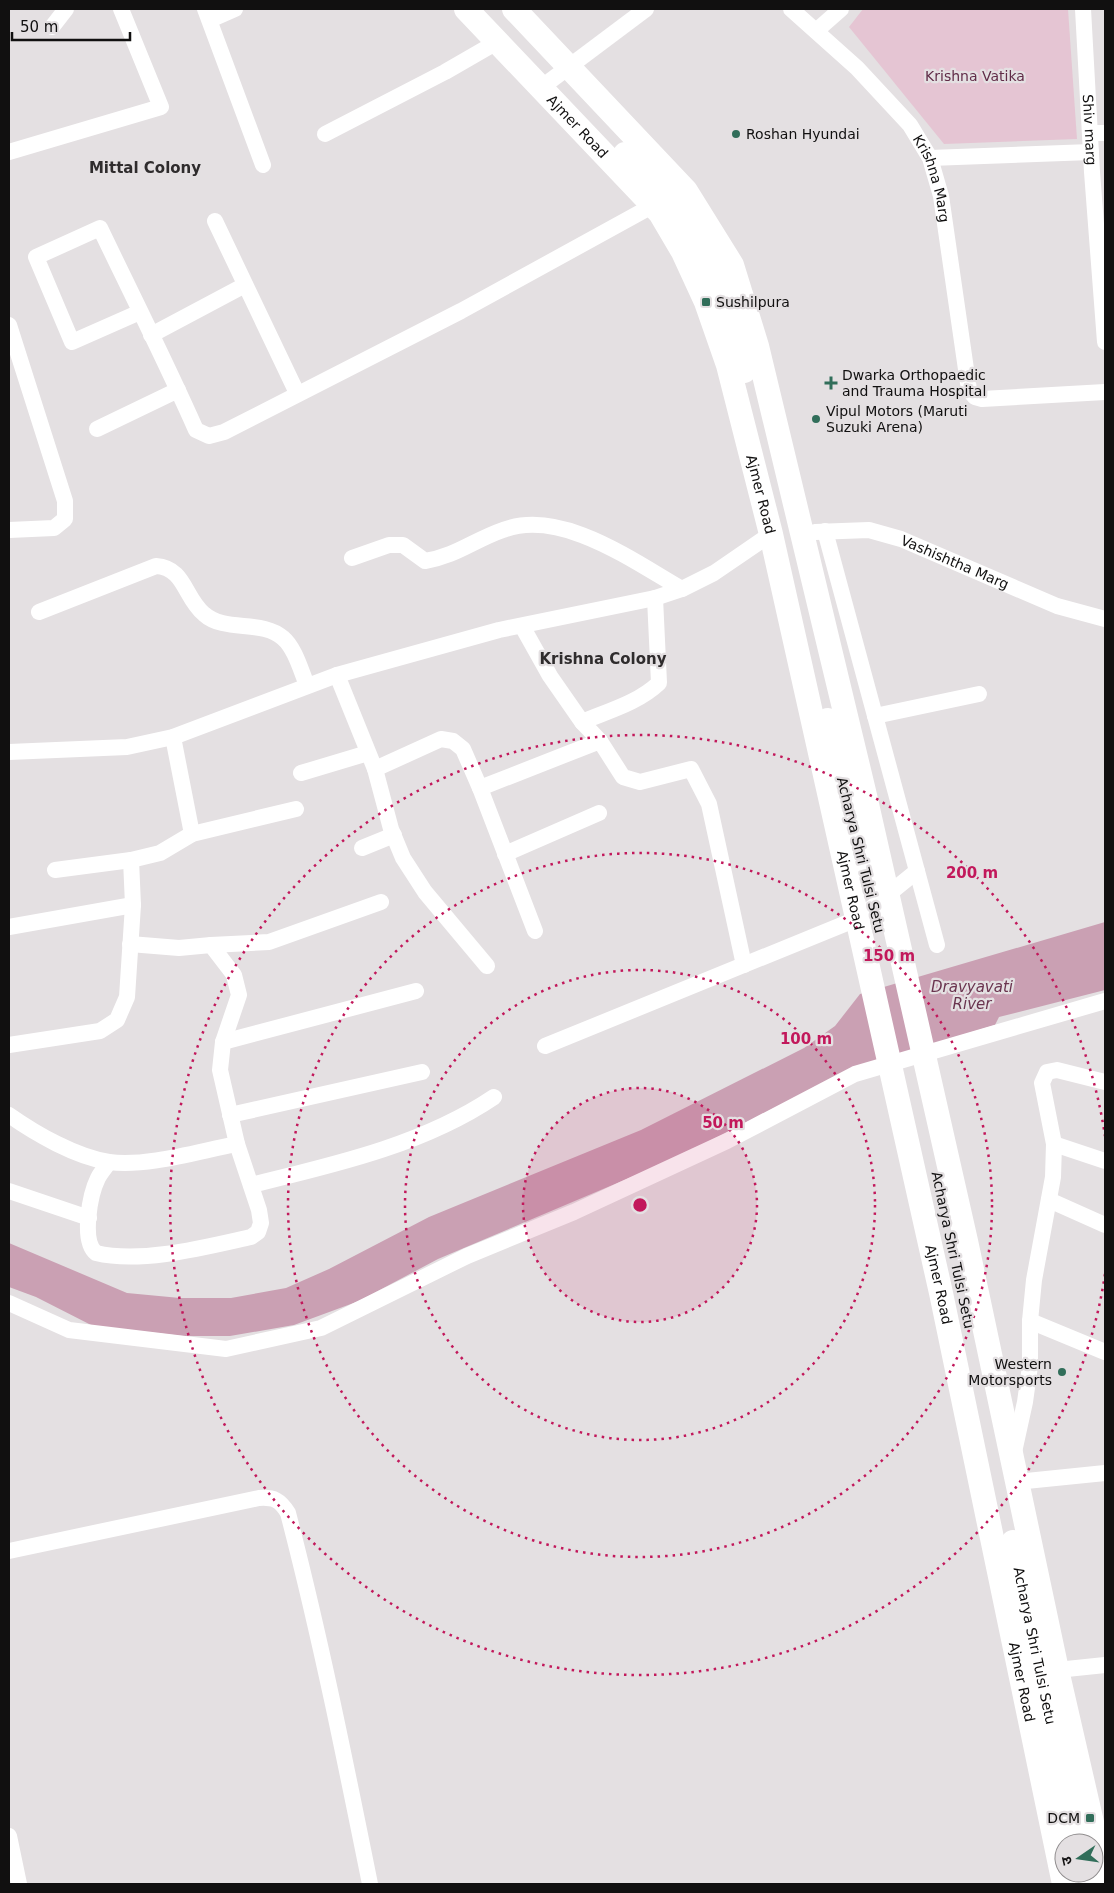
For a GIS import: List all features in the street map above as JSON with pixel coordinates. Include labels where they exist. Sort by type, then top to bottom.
[{"type":"highway","name":"Ajmer Road","points":[[466,9],[660,213],[683,252],[706,302],[728,365],[771,534],[853,909],[968,1416],[1064,1884]]},
{"type":"highway","name":"Acharya Shri Tulsi Setu","points":[[488,9],[675,204],[702,241],[726,296],[811,655],[858,836],[936,1173],[988,1406],[1021,1586],[1074,1833]]},
{"type":"highway","name":"Ajmer Road","points":[[514,9],[686,191],[732,265],[757,346],[886,887],[936,1108],[1057,1670],[1105,1879]]},
{"type":"street","points":[[52,27],[66,9]]},
{"type":"street","points":[[9,152],[162,107],[121,9]]},
{"type":"street","points":[[235,9],[207,15],[263,165]]},
{"type":"street","points":[[542,87],[646,9]]},
{"type":"street","name":"Krishna Marg","points":[[791,9],[857,68],[910,125],[930,158],[941,196],[969,390],[975,398],[1105,392]]},
{"type":"street","points":[[816,32],[840,9]]},
{"type":"street","name":"Shiv marg","points":[[1083,9],[1097,133],[1091,152],[1103,274],[1105,342]]},
{"type":"street","points":[[325,134],[445,72],[497,42]]},
{"type":"street","points":[[930,158],[1091,152]]},
{"type":"street","points":[[140,312],[72,342],[36,257],[100,228],[178,390],[196,430],[208,436],[224,432],[462,311],[652,206]]},
{"type":"street","points":[[215,221],[297,394]]},
{"type":"street","points":[[151,335],[246,285]]},
{"type":"street","points":[[9,325],[65,501],[65,519],[54,528],[9,530]]},
{"type":"street","points":[[97,429],[178,390]]},
{"type":"street","points":[[352,558],[389,545],[403,545],[425,560],[444,558],[503,529],[530,523],[563,528],[604,545],[682,589]]},
{"type":"street","points":[[825,530],[937,945]]},
{"type":"street","name":"Vashishtha Marg","points":[[801,534],[825,530],[869,530],[901,540],[1057,606],[1105,620]]},
{"type":"street","points":[[9,752],[127,747],[173,737],[337,675],[522,626],[655,598],[682,589],[714,573],[771,534]]},
{"type":"street","points":[[39,612],[156,566],[168,567],[178,576],[192,603],[204,615],[216,623],[267,630],[283,637],[292,651],[307,685]]},
{"type":"street","points":[[582,722],[626,704],[652,690],[659,684],[655,598]]},
{"type":"street","points":[[522,626],[550,676],[582,722],[600,741],[623,778],[640,782],[691,769],[709,804],[744,965]]},
{"type":"street","points":[[337,675],[375,769],[394,835],[403,858],[425,892],[487,966]]},
{"type":"street","points":[[875,716],[979,694]]},
{"type":"street","points":[[173,737],[192,834]]},
{"type":"street","points":[[375,769],[441,739],[453,741],[463,749],[535,931]]},
{"type":"street","points":[[480,788],[600,741]]},
{"type":"street","points":[[301,773],[368,753]]},
{"type":"street","points":[[55,870],[131,860],[160,853],[192,834],[296,809]]},
{"type":"street","points":[[505,854],[599,813]]},
{"type":"street","points":[[362,848],[394,835]]},
{"type":"street","points":[[9,1045],[100,1031],[117,1020],[127,997],[133,905],[131,860]]},
{"type":"street","points":[[545,1046],[858,918],[917,871]]},
{"type":"street","points":[[130,944],[179,948],[269,942],[380,902]]},
{"type":"street","points":[[9,927],[133,905]]},
{"type":"street","points":[[109,1162],[98,1178],[89,1218],[88,1238],[90,1248],[96,1253],[151,1255],[185,1251],[251,1237],[258,1232],[261,1223],[237,1144],[220,1070],[223,1042],[238,995],[234,975],[211,945]]},
{"type":"street","points":[[223,1042],[416,991]]},
{"type":"street","points":[[9,1302],[69,1330],[226,1349],[321,1328],[467,1256],[574,1212],[726,1141],[855,1074],[1105,1002]]},
{"type":"street","points":[[1105,1082],[1057,1070],[1047,1072],[1042,1083],[1054,1144],[1053,1177],[1034,1280],[1030,1321],[1030,1366],[1014,1470],[1105,1473]]},
{"type":"street","points":[[230,1116],[422,1072]]},
{"type":"street","points":[[251,1185],[375,1152],[474,1111],[494,1097]]},
{"type":"street","points":[[9,1115],[31,1131],[87,1156],[109,1162],[139,1162],[237,1144]]},
{"type":"street","points":[[1054,1144],[1105,1161]]},
{"type":"street","points":[[9,1191],[49,1207],[89,1218]]},
{"type":"street","points":[[1049,1200],[1105,1225]]},
{"type":"street","points":[[1030,1321],[1105,1352]]},
{"type":"street","points":[[9,1551],[259,1498],[271,1497],[280,1501],[288,1513],[314,1614],[340,1731],[370,1884]]},
{"type":"street","points":[[1057,1670],[1105,1665]]},
{"type":"street","points":[[9,1836],[19,1884]]},
{"type":"green space","name":"Krishna Vatika","points":[[863,9],[1068,9],[1077,139],[944,144],[849,27]]},
{"type":"water","name":"Dravyavati River","points":[[1105,922],[1105,990],[999,1017],[995,1025],[877,1061],[792,1099],[674,1159],[438,1259],[359,1301],[294,1325],[230,1336],[183,1336],[93,1326],[36,1297],[9,1287],[9,1243],[127,1293],[180,1298],[231,1298],[286,1288],[329,1269],[429,1217],[641,1130],[804,1048],[835,1026],[860,994]]},
{"type":"place","name":"Roshan Hyundai","points":[[736,134]]},
{"type":"place","name":"Sushilpura","points":[[706,302]]},
{"type":"place","name":"Dwarka Orthopaedic and Trauma Hospital","points":[[831,383]]},
{"type":"place","name":"Vipul Motors (Maruti Suzuki Arena)","points":[[816,419]]},
{"type":"place","name":"Western Motorsports","points":[[1062,1372]]},
{"type":"place","name":"DCM","points":[[1090,1818]]},
{"type":"district","name":"Mittal Colony","points":[[145,168]]},
{"type":"district","name":"Krishna Colony","points":[[603,659]]}]
